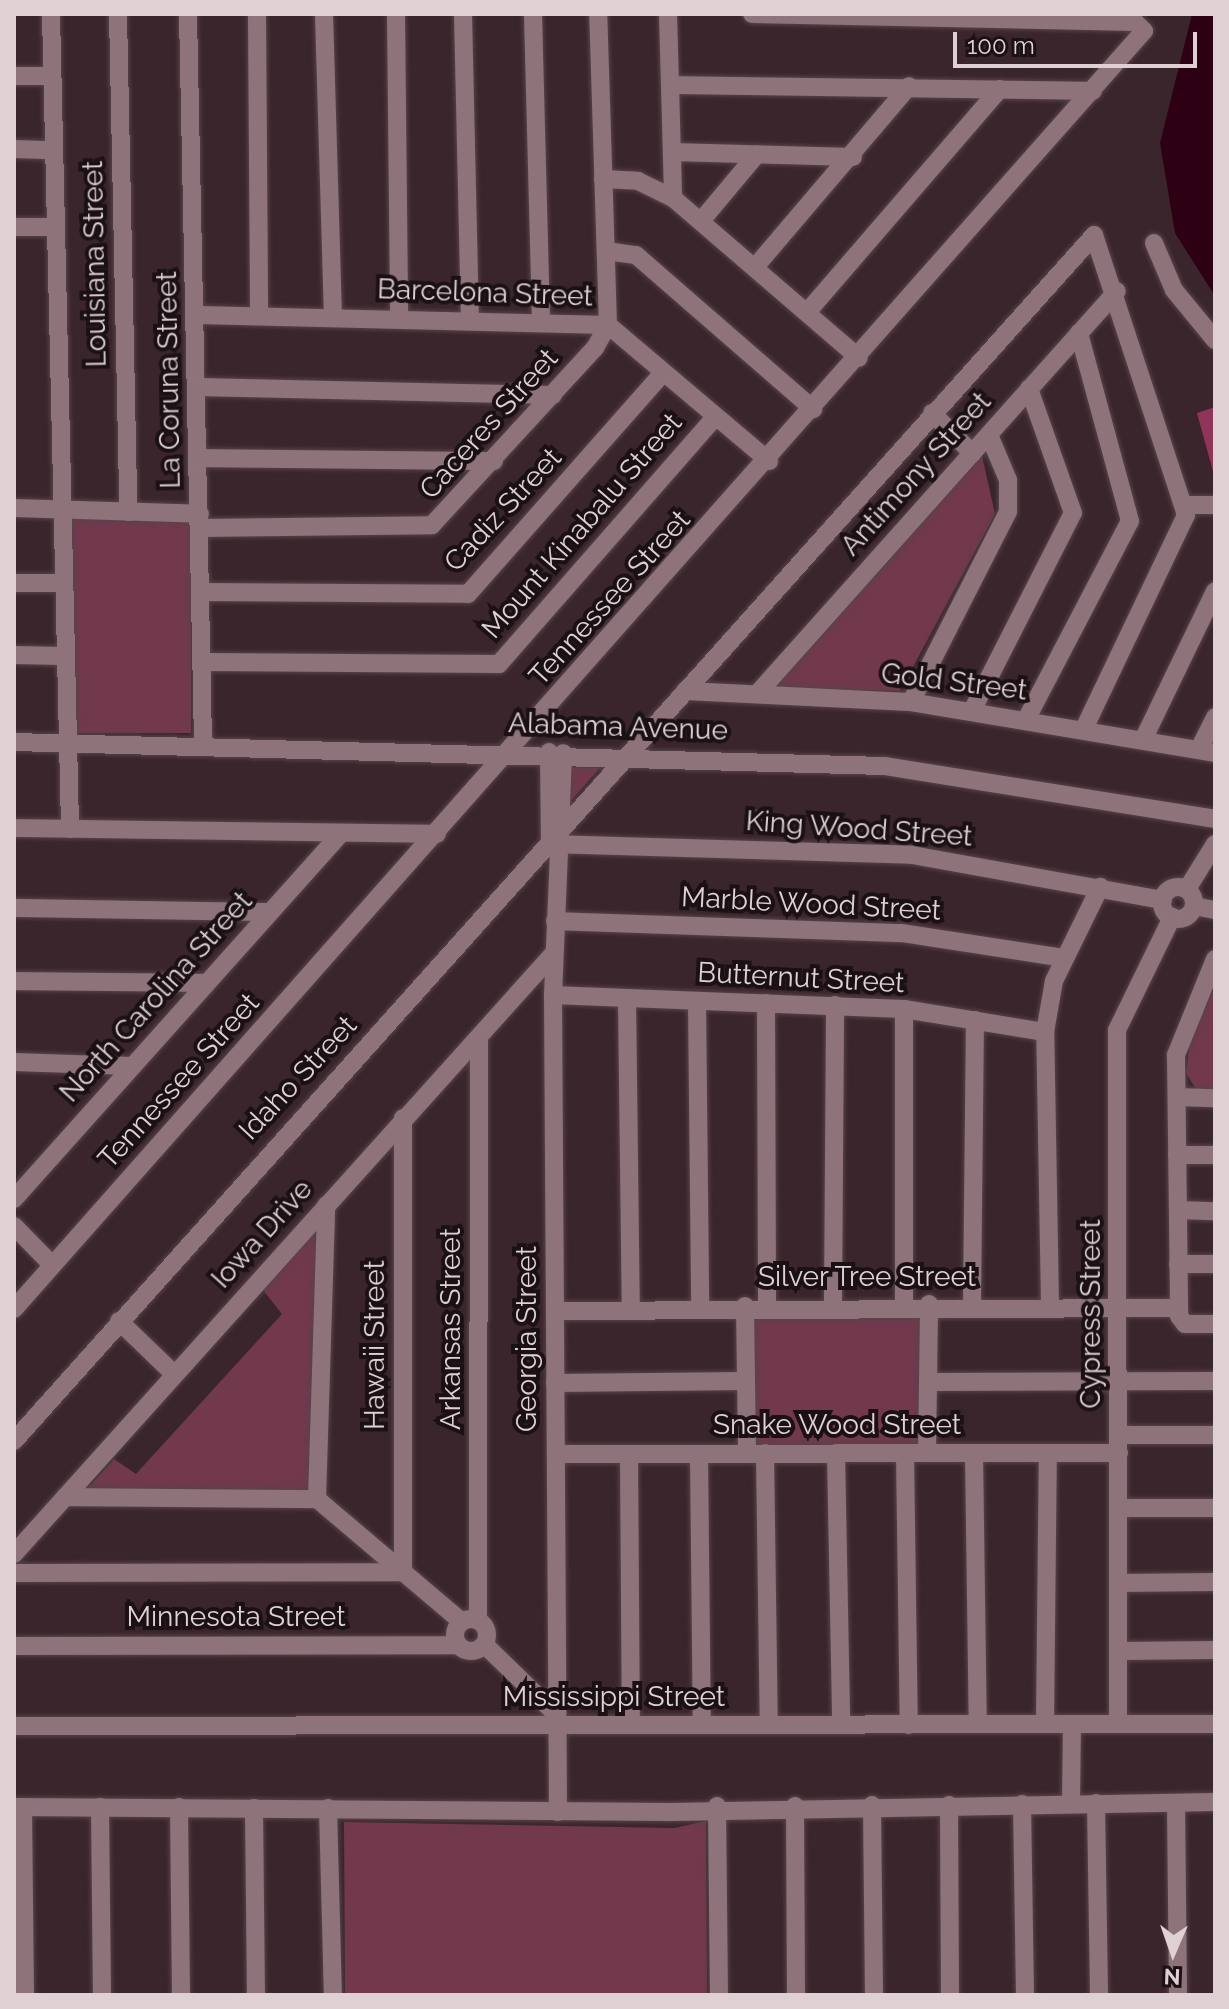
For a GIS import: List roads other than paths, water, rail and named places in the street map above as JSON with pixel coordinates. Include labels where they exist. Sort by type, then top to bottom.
[{"type":"street","points":[[51,14],[58,507],[70,829]]},
{"type":"street","name":"Louisiana Street","points":[[118,14],[128,512]]},
{"type":"street","name":"La Coruna Street","points":[[188,14],[200,458],[203,745]]},
{"type":"street","points":[[257,14],[259,316]]},
{"type":"street","points":[[324,14],[333,316]]},
{"type":"street","points":[[396,14],[399,318]]},
{"type":"street","points":[[463,14],[470,319]]},
{"type":"street","points":[[533,14],[541,322]]},
{"type":"street","points":[[598,14],[608,325]]},
{"type":"street","points":[[668,14],[673,198]]},
{"type":"street","name":"Tennessee Street","points":[[14,1309],[769,461],[1093,91],[1143,27],[752,14]]},
{"type":"street","points":[[14,76],[50,76]]},
{"type":"street","points":[[670,85],[1093,91]]},
{"type":"street","points":[[756,266],[853,157],[909,86]]},
{"type":"street","points":[[809,310],[1000,89]]},
{"type":"street","points":[[14,149],[52,150]]},
{"type":"street","points":[[672,152],[853,157]]},
{"type":"street","points":[[701,221],[757,154]]},
{"type":"street","points":[[603,179],[638,181],[673,198],[809,310],[859,358]]},
{"type":"street","points":[[14,227],[54,227]]},
{"type":"street","name":"Idaho Street","points":[[14,1441],[119,1321],[557,839],[627,755],[1094,235],[1117,291]]},
{"type":"street","points":[[1154,243],[1174,290],[1215,340]]},
{"type":"street","points":[[606,251],[636,255],[813,409]]},
{"type":"street","points":[[1085,727],[1180,538],[1185,505],[1117,291]]},
{"type":"street","name":"Antimony Street","points":[[757,694],[1117,291]]},
{"type":"street","name":"Barcelona Street","points":[[197,315],[470,319],[608,325],[714,418],[769,461]]},
{"type":"street","name":"Caceres Street","points":[[14,508],[58,507],[200,521],[432,525],[553,395],[608,325]]},
{"type":"street","points":[[1027,718],[1130,521],[1079,333]]},
{"type":"street","name":"Cadiz Street","points":[[200,592],[468,594],[663,373]]},
{"type":"street","points":[[197,387],[553,395]]},
{"type":"street","points":[[973,709],[1073,513],[1029,389]]},
{"type":"street","points":[[932,413],[972,453]]},
{"type":"street","name":"Mount Kinabalu Street","points":[[202,662],[499,664],[714,418]]},
{"type":"street","points":[[911,702],[1008,512],[1011,493],[989,435]]},
{"type":"street","points":[[200,458],[494,461]]},
{"type":"street","points":[[1185,505],[1215,505]]},
{"type":"street","points":[[14,583],[60,583]]},
{"type":"street","points":[[1144,738],[1215,591]]},
{"type":"street","points":[[14,655],[63,656]]},
{"type":"street","name":"Gold Street","points":[[685,691],[911,702],[973,709],[1207,751]]},
{"type":"street","points":[[1207,751],[1215,717]]},
{"type":"street","name":"Alabama Avenue","points":[[14,742],[511,751],[925,769],[1215,819]]},
{"type":"street","name":"Georgia Street","points":[[556,753],[553,995],[558,1812]]},
{"type":"street","points":[[14,828],[437,834]]},
{"type":"street","name":"North Carolina Street","points":[[14,1199],[341,833]]},
{"type":"street","name":"King Wood Street","points":[[557,839],[912,855],[1163,900]]},
{"type":"street","points":[[1215,844],[1191,898],[1188,916],[1172,917],[1163,900],[1172,888],[1191,898],[1215,910]]},
{"type":"street","points":[[1050,1305],[1045,1032],[1064,958],[1100,887]]},
{"type":"street","points":[[14,908],[270,912]]},
{"type":"street","name":"Cypress Street","points":[[1118,1724],[1119,1019],[1172,917]]},
{"type":"street","name":"Marble Wood Street","points":[[555,921],[902,933],[1064,958]]},
{"type":"street","name":"Iowa Drive","points":[[14,1554],[554,953]]},
{"type":"street","points":[[1181,1315],[1177,1155],[1179,1039],[1213,967]]},
{"type":"street","points":[[14,981],[207,983]]},
{"type":"street","name":"Butternut Street","points":[[553,995],[904,1009],[1045,1032]]},
{"type":"street","points":[[627,998],[631,1309]]},
{"type":"street","points":[[697,1001],[700,1307]]},
{"type":"street","points":[[766,1003],[767,1305]]},
{"type":"street","points":[[833,1304],[835,1005]]},
{"type":"street","points":[[904,1009],[904,1304]]},
{"type":"street","points":[[972,1304],[975,1020]]},
{"type":"street","name":"Arkansas Street","points":[[470,1621],[479,1038]]},
{"type":"street","points":[[14,1062],[132,1066]]},
{"type":"street","points":[[1177,1097],[1215,1098]]},
{"type":"street","name":"Hawaii Street","points":[[403,1118],[403,1572]]},
{"type":"street","points":[[1177,1155],[1215,1155]]},
{"type":"street","points":[[317,1499],[326,1205]]},
{"type":"street","points":[[1178,1210],[1215,1211]]},
{"type":"street","points":[[14,1226],[52,1265]]},
{"type":"street","points":[[1178,1264],[1215,1264]]},
{"type":"street","name":"Silver Tree Street","points":[[555,1311],[833,1304],[1050,1305],[1119,1307],[1181,1315],[1215,1324]]},
{"type":"street","points":[[927,1453],[929,1304]]},
{"type":"street","points":[[745,1306],[746,1381],[756,1453],[769,1724]]},
{"type":"street","points":[[119,1321],[174,1374]]},
{"type":"street","points":[[555,1383],[746,1381]]},
{"type":"street","points":[[928,1382],[1215,1381]]},
{"type":"street","name":"Snake Wood Street","points":[[556,1454],[1048,1453],[1215,1435]]},
{"type":"street","points":[[836,1453],[841,1724]]},
{"type":"street","points":[[905,1453],[909,1725]]},
{"type":"street","points":[[974,1453],[978,1724]]},
{"type":"street","points":[[1045,1724],[1048,1453]]},
{"type":"street","points":[[629,1454],[631,1725]]},
{"type":"street","points":[[699,1454],[702,1725]]},
{"type":"street","points":[[65,1497],[317,1499],[403,1572],[487,1631],[485,1645],[557,1720]]},
{"type":"street","points":[[1119,1508],[1215,1508]]},
{"type":"street","points":[[14,1573],[403,1572]]},
{"type":"street","points":[[1118,1583],[1215,1582]]},
{"type":"street","points":[[458,1645],[470,1621]]},
{"type":"street","name":"Minnesota Street","points":[[14,1646],[458,1645],[472,1651],[485,1645]]},
{"type":"street","points":[[1118,1651],[1215,1650]]},
{"type":"street","name":"Mississippi Street","points":[[14,1726],[557,1720],[631,1725],[1215,1724]]},
{"type":"street","points":[[1071,1804],[1072,1725]]},
{"type":"street","points":[[25,1995],[19,1807],[558,1812],[717,1806],[1215,1802]]},
{"type":"street","points":[[1096,1803],[1099,1995]]},
{"type":"street","points":[[1176,1803],[1178,1995]]},
{"type":"street","points":[[1022,1804],[1025,1995]]},
{"type":"street","points":[[872,1805],[874,1995]]},
{"type":"street","points":[[949,1805],[950,1995]]},
{"type":"street","points":[[717,1806],[719,1995]]},
{"type":"street","points":[[795,1806],[796,1995]]},
{"type":"street","points":[[100,1807],[102,1995]]},
{"type":"street","points":[[179,1807],[181,1995]]},
{"type":"street","points":[[254,1808],[256,1995]]},
{"type":"street","points":[[328,1808],[333,1995]]}]
